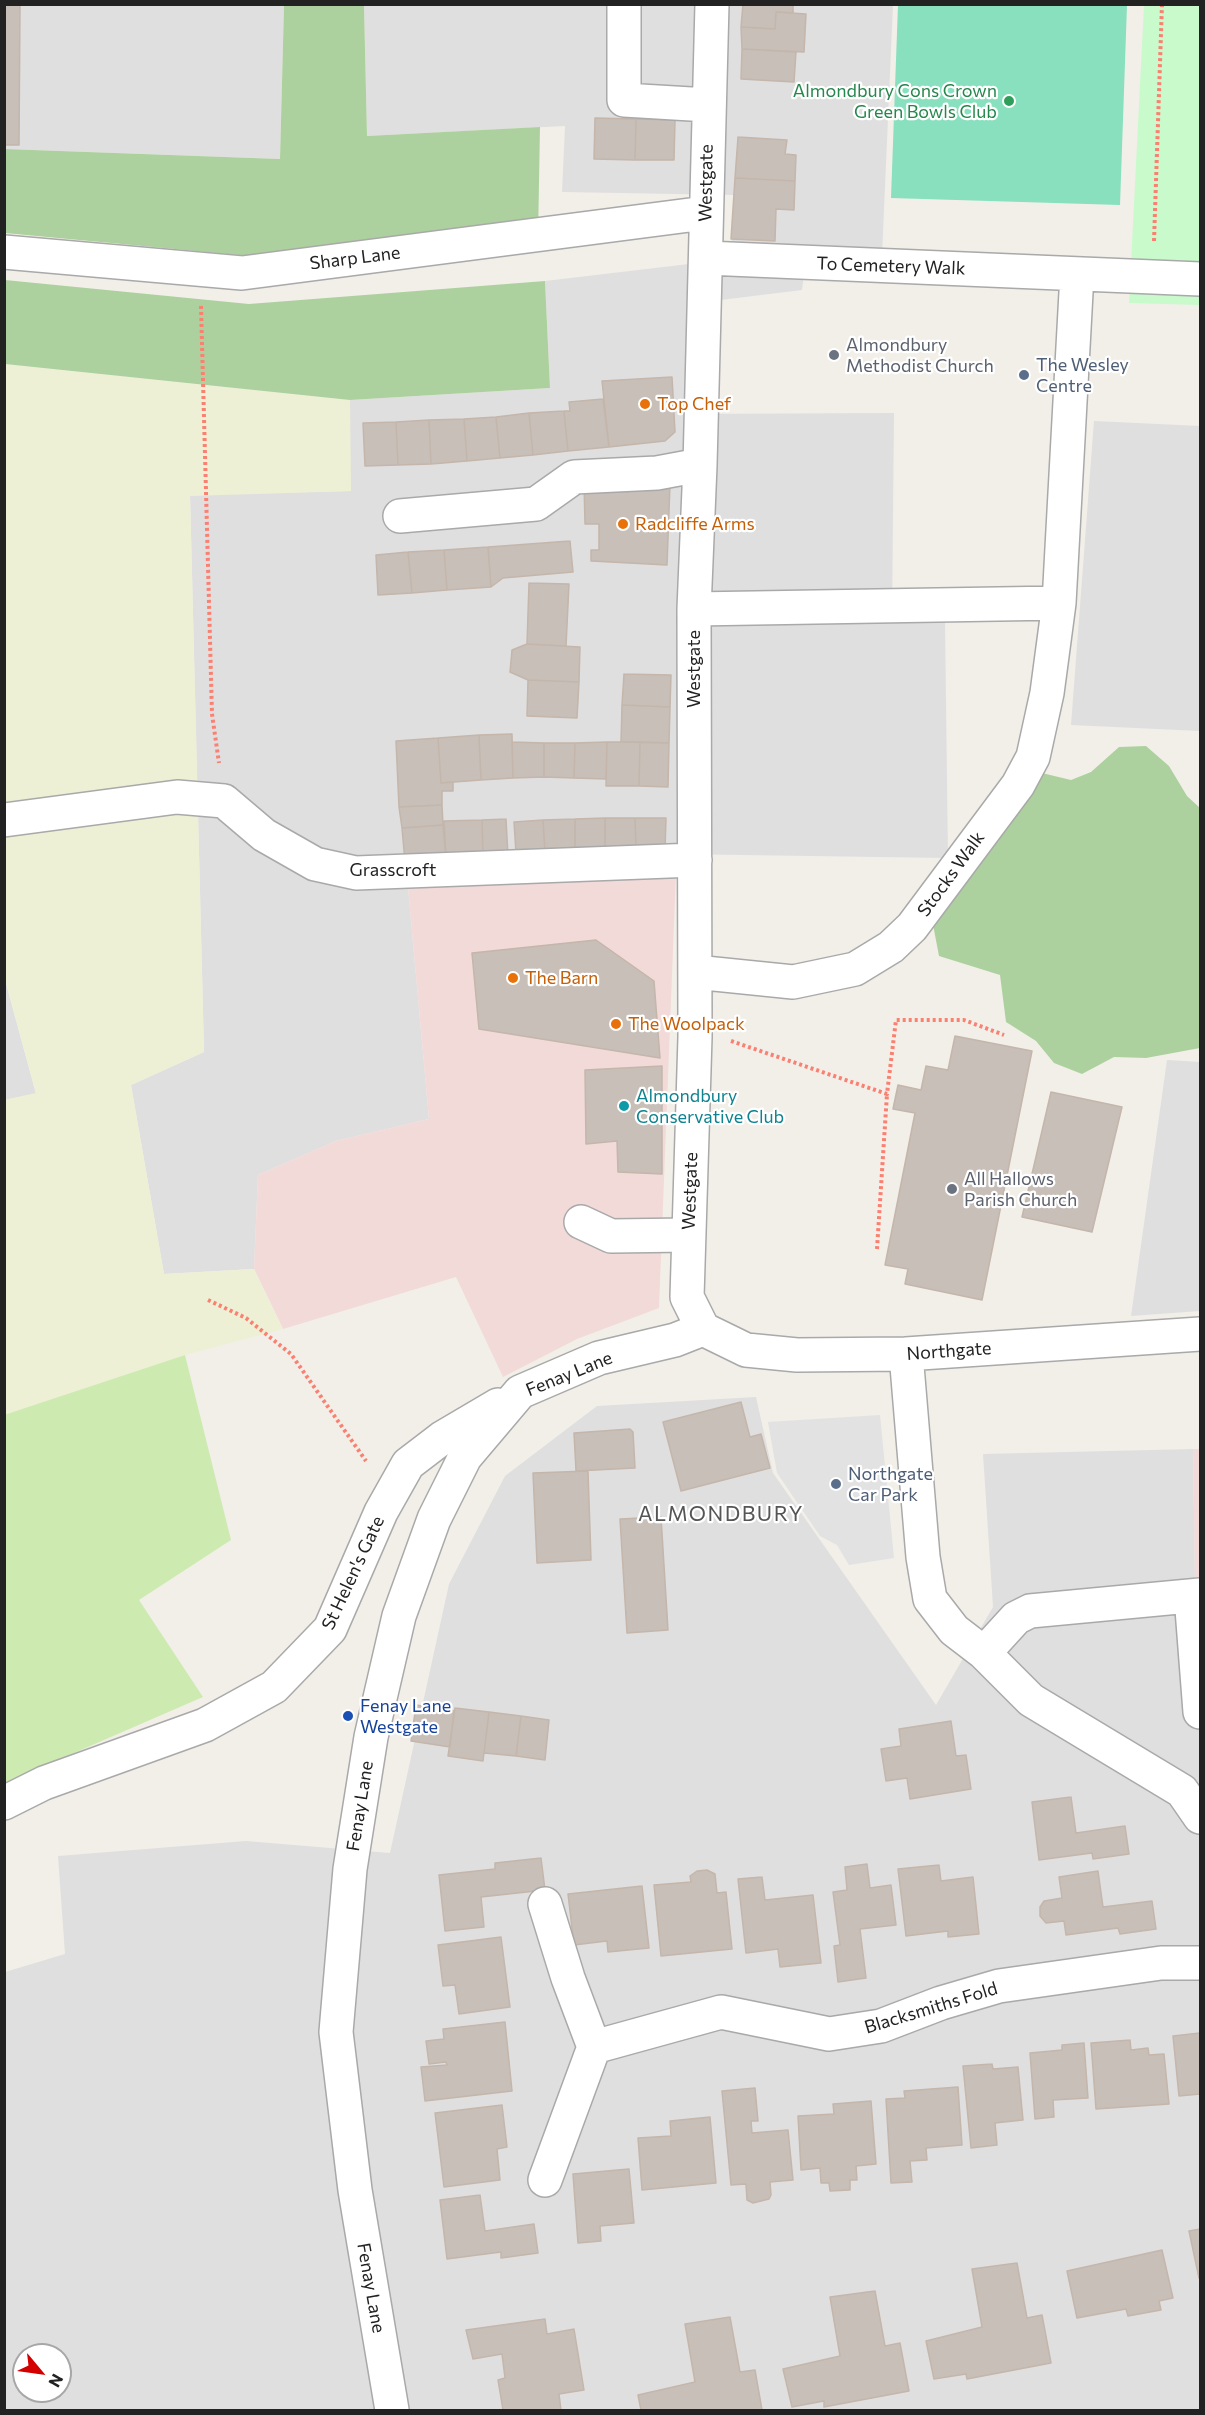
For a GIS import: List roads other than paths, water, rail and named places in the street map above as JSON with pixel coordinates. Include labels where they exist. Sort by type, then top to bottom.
[{"type":"street","points":[[624,4],[624,100],[708,105]]},
{"type":"street","name":"Westgate","points":[[703,1329],[687,1297],[695,1037],[694,609],[712,4]]},
{"type":"street","name":"Sharp Lane","points":[[4,252],[242,273],[705,213]]},
{"type":"street","name":"To Cemetery Walk","points":[[706,258],[1200,279]]},
{"type":"street","name":"Stocks Walk","points":[[695,972],[793,982],[855,969],[891,947],[912,927],[1018,785],[1032,757],[1047,693],[1059,603],[1077,274]]},
{"type":"street","points":[[400,516],[536,504],[574,477],[657,473],[700,465]]},
{"type":"street","points":[[694,609],[1059,603]]},
{"type":"street","name":"Grasscroft","points":[[4,820],[177,797],[224,801],[264,835],[315,864],[356,873],[695,860]]},
{"type":"street","points":[[581,1222],[611,1236],[689,1235]]},
{"type":"street","name":"Northgate","points":[[703,1329],[746,1350],[797,1355],[906,1354],[1200,1334]]},
{"type":"street","name":"Fenay Lane","points":[[392,2410],[355,2190],[336,2032],[350,1869],[371,1737],[399,1616],[434,1519],[465,1457],[520,1392],[599,1358],[675,1340],[703,1329]]},
{"type":"street","points":[[906,1354],[903,1492],[930,1599],[954,1630],[984,1653],[1031,1700],[1182,1791],[1199,1813]]},
{"type":"street","name":"St Helen's Gate","points":[[4,1803],[44,1783],[205,1725],[274,1687],[330,1629],[390,1496],[408,1464],[442,1438],[520,1392]]},
{"type":"street","points":[[984,1653],[1016,1618],[1030,1611],[1196,1596],[1200,1712]]},
{"type":"street","points":[[544,1904],[567,1978],[594,2047],[545,2180]]},
{"type":"street","name":"Blacksmiths Fold","points":[[594,2047],[722,2012],[829,2034],[881,2026],[941,2003],[999,1986],[1161,1963],[1200,1963]]},
{"type":"place","name":"Almondbury Cons Crown Green Bowls Club","points":[[1009,101]]},
{"type":"place","name":"Almondbury Methodist Church","points":[[834,355]]},
{"type":"place","name":"The Wesley Centre","points":[[1024,375]]},
{"type":"place","name":"Top Chef","points":[[645,404]]},
{"type":"place","name":"Radcliffe Arms","points":[[623,524]]},
{"type":"place","name":"The Barn","points":[[513,978]]},
{"type":"place","name":"The Woolpack","points":[[616,1024]]},
{"type":"place","name":"Almondbury Conservative Club","points":[[624,1106]]},
{"type":"place","name":"All Hallows Parish Church","points":[[952,1189]]},
{"type":"place","name":"Northgate Car Park","points":[[836,1484]]},
{"type":"place","name":"Fenay Lane Westgate","points":[[348,1716]]},
{"type":"district","name":"ALMONDBURY","points":[[721,1514]]}]
